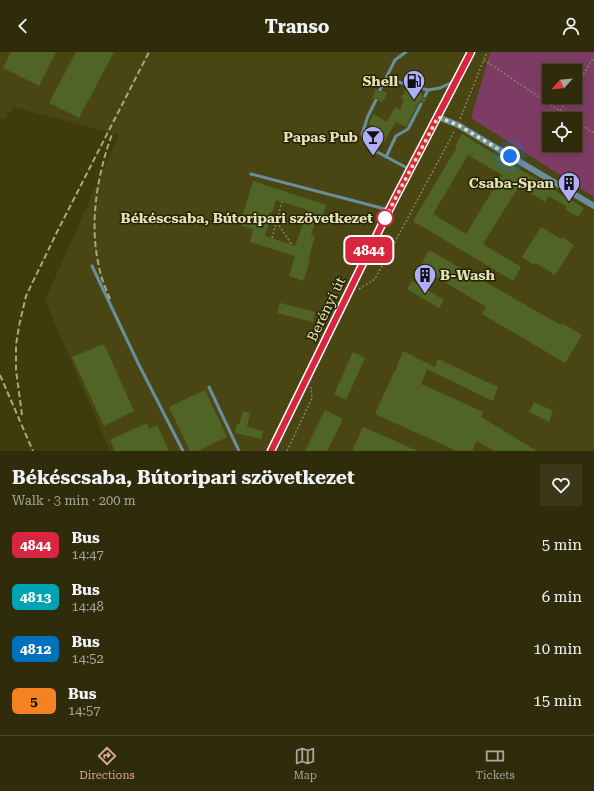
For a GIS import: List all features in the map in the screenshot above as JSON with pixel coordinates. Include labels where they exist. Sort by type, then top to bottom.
[{"type":"street","name":"Berényi út","points":[[271,451],[389,210],[471,52]]},
{"type":"street","points":[[438,117],[458,125],[594,206]]},
{"type":"lane","points":[[380,90],[395,60],[406,52]]},
{"type":"lane","points":[[383,85],[395,81],[428,90],[440,88],[456,81]]},
{"type":"lane","points":[[425,96],[428,90]]},
{"type":"lane","points":[[376,100],[368,116],[362,134],[368,147],[410,170]]},
{"type":"lane","points":[[386,157],[396,136],[408,129],[421,104]]},
{"type":"lane","points":[[251,174],[389,210]]},
{"type":"lane","points":[[92,266],[138,363],[183,451]]},
{"type":"lane","points":[[209,387],[239,451]]},
{"type":"path","points":[[357,290],[375,279],[458,125],[487,52]]},
{"type":"path","points":[[582,77],[594,57]]},
{"type":"path","points":[[484,60],[560,111],[564,104]]},
{"type":"path","points":[[582,125],[594,133]]},
{"type":"path","points":[[272,238],[282,202]]},
{"type":"path","points":[[267,218],[284,224],[298,219],[304,220]]},
{"type":"path","points":[[277,222],[292,245]]},
{"type":"path","points":[[287,451],[312,398],[311,383]]},
{"type":"shaded area","points":[[0,52],[490,52],[471,118],[594,197],[594,451],[110,451],[45,300],[119,135],[14,107],[4,120],[0,118]]},
{"type":"shaded area","points":[[490,52],[594,52],[594,197],[471,118]]},
{"type":"building","points":[[11,52],[56,52],[39,86],[3,68]]},
{"type":"building","points":[[76,52],[114,52],[79,118],[49,103]]},
{"type":"building","points":[[407,87],[422,94],[423,98],[426,99],[424,103],[421,101],[419,102],[406,127],[396,122],[382,145],[373,140],[379,130],[369,124],[373,114],[387,122],[395,107],[400,110],[404,99],[401,98]]},
{"type":"building","points":[[376,88],[379,93],[383,91],[387,93],[382,103],[377,97],[372,98]]},
{"type":"building","points":[[462,134],[584,208],[578,217],[565,209],[567,207],[549,196],[545,202],[519,186],[483,244],[521,267],[513,281],[413,221],[457,147],[455,146]],"holes":[[[468,155],[502,175],[466,234],[433,214]]]},
{"type":"building","points":[[253,181],[326,205],[320,223],[315,222],[311,235],[315,236],[308,260],[310,261],[303,281],[289,276],[295,256],[250,242],[253,229],[240,225]],"holes":[[[276,200],[308,210],[295,246],[265,236],[269,224],[267,223],[270,212],[272,213]]]},
{"type":"building","points":[[541,227],[561,239],[562,237],[574,245],[555,275],[536,263],[534,265],[522,257]]},
{"type":"building","points":[[429,250],[561,325],[562,323],[582,335],[565,363],[482,314],[486,307],[420,267]]},
{"type":"building","name":"B-Wash","points":[[412,281],[444,300],[439,308],[407,289]]},
{"type":"building","points":[[280,303],[315,312],[313,322],[277,313]]},
{"type":"building","points":[[104,344],[134,411],[104,426],[72,357]]},
{"type":"building","points":[[403,351],[435,367],[438,359],[498,387],[493,401],[427,369],[421,384],[483,412],[481,417],[537,451],[494,451],[477,441],[472,451],[457,451],[375,414],[395,372]]},
{"type":"building","points":[[353,352],[365,358],[346,400],[334,394]]},
{"type":"building","points":[[205,390],[227,437],[198,451],[190,451],[169,407]]},
{"type":"building","points":[[534,402],[553,411],[549,422],[529,412]]},
{"type":"building","points":[[325,410],[343,419],[327,451],[305,451]]},
{"type":"building","points":[[243,411],[250,413],[247,427],[263,431],[261,439],[235,433]]},
{"type":"building","points":[[147,423],[149,429],[157,425],[169,451],[115,451],[110,440]]},
{"type":"building","points":[[363,427],[418,451],[352,451]]},
{"type":"railway","points":[[22,415],[16,370],[16,345],[26,296],[149,52]]},
{"type":"railway","points":[[110,299],[99,267],[96,250],[95,217],[96,200],[102,166],[112,134]]},
{"type":"railway","points":[[0,375],[33,451]]},
{"type":"bus line","name":"4844","points":[[271,451],[389,210],[471,52]]},
{"type":"place","name":"Shell","points":[[414,100]]},
{"type":"place","name":"Papas Pub","points":[[373,156]]},
{"type":"place","name":"Csaba-Span","points":[[569,202]]},
{"type":"place","name":"Békéscsaba, Bútoripari szövetkezet","points":[[385,218]]},
{"type":"place","name":"B-Wash","points":[[425,294]]},
{"type":"route","points":[[385,218],[382,224],[438,117],[458,125],[510,156]]}]
